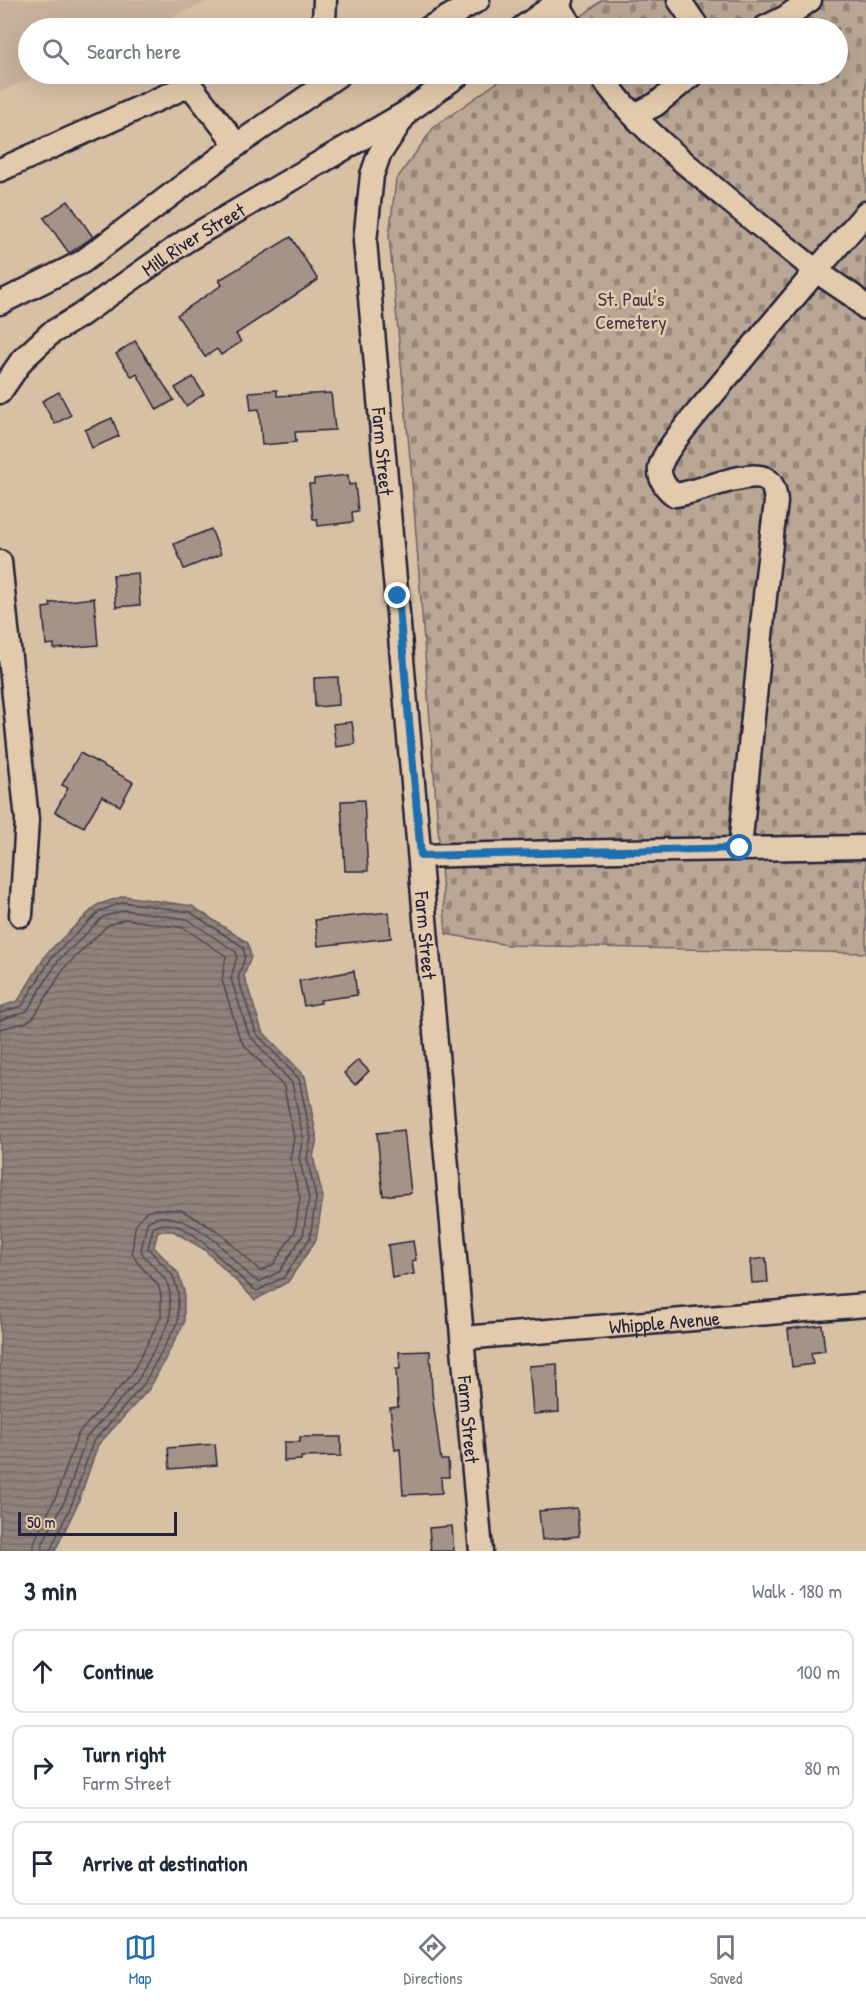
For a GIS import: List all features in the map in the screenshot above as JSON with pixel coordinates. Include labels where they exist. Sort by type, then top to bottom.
[{"type":"street","points":[[324,18],[325,0]]},
{"type":"street","points":[[446,18],[478,0]]},
{"type":"street","points":[[679,0],[691,18]]},
{"type":"street","points":[[784,18],[810,0]]},
{"type":"street","points":[[535,18],[557,1],[566,18]]},
{"type":"street","points":[[0,303],[82,262],[237,145],[325,84]]},
{"type":"street","name":"Mill River Street","points":[[0,392],[22,360],[51,333],[78,317],[188,240],[407,112],[446,84]]},
{"type":"street","points":[[607,84],[634,116],[681,160],[816,271],[853,296],[866,308]]},
{"type":"street","points":[[634,116],[655,105],[681,84]]},
{"type":"street","points":[[0,170],[190,86],[237,145]]},
{"type":"street","name":"Farm Street","points":[[407,112],[379,155],[372,175],[365,241],[481,1551]]},
{"type":"street","points":[[740,848],[776,502],[775,491],[770,482],[751,476],[675,495],[666,489],[661,478],[660,467],[669,450],[695,416],[866,213]]},
{"type":"street","points":[[0,562],[27,820],[21,915]]},
{"type":"street","points":[[421,856],[866,847]]},
{"type":"street","name":"Whipple Avenue","points":[[463,1338],[866,1305]]},
{"type":"shaded area","points":[[0,0],[211,0],[169,18],[18,18],[19,84],[0,92]]},
{"type":"green space","name":"St. Paul's Cemetery","points":[[602,0],[866,0],[866,953],[508,945],[446,934],[411,468],[389,236],[396,180],[434,127],[495,84],[848,84],[848,18],[580,18]]},
{"type":"water","points":[[124,896],[192,906],[248,943],[251,957],[244,976],[262,1031],[305,1076],[317,1139],[313,1157],[323,1197],[316,1240],[288,1282],[255,1300],[205,1250],[173,1231],[158,1231],[154,1247],[178,1273],[184,1291],[184,1323],[150,1388],[98,1445],[78,1503],[55,1551],[0,1551],[0,1007],[18,1001],[47,953],[97,905]]},
{"type":"building","points":[[68,201],[93,237],[69,253],[44,218]]},
{"type":"building","points":[[291,237],[318,280],[236,334],[241,342],[221,355],[217,349],[205,357],[177,315],[222,285],[219,280]]},
{"type":"building","points":[[135,341],[174,400],[157,410],[137,374],[132,377],[116,354]]},
{"type":"building","points":[[193,377],[204,394],[186,406],[175,388]]},
{"type":"building","points":[[277,390],[277,396],[331,393],[335,430],[295,432],[296,442],[262,445],[259,409],[251,410],[249,392]]},
{"type":"building","points":[[59,392],[71,415],[55,424],[42,401]]},
{"type":"building","points":[[112,418],[119,436],[92,448],[85,430]]},
{"type":"building","points":[[348,475],[349,485],[355,484],[358,511],[352,512],[353,522],[318,526],[317,519],[313,519],[309,484],[314,484],[314,479]]},
{"type":"building","points":[[211,529],[221,554],[184,569],[174,544]]},
{"type":"building","points":[[138,573],[140,605],[116,607],[113,575]]},
{"type":"building","points":[[94,598],[98,645],[54,649],[54,644],[46,645],[43,608],[51,607],[50,603]]},
{"type":"building","points":[[338,677],[339,705],[315,707],[314,678]]},
{"type":"building","points":[[352,722],[355,744],[336,747],[333,724]]},
{"type":"building","points":[[80,753],[133,782],[120,806],[102,796],[84,827],[55,812],[68,788],[62,785]]},
{"type":"building","points":[[364,800],[368,871],[345,871],[341,801]]},
{"type":"building","points":[[389,912],[391,938],[318,946],[315,920]]},
{"type":"building","points":[[354,971],[357,995],[320,1000],[321,1003],[304,1006],[299,981]]},
{"type":"building","points":[[358,1060],[369,1071],[355,1085],[344,1073]]},
{"type":"building","points":[[404,1130],[411,1193],[383,1196],[377,1133]]},
{"type":"building","points":[[413,1241],[416,1260],[412,1261],[414,1274],[392,1278],[388,1245]]},
{"type":"building","points":[[766,1258],[768,1282],[752,1283],[750,1260]]},
{"type":"building","points":[[822,1325],[825,1351],[811,1353],[813,1364],[792,1367],[788,1329]]},
{"type":"building","points":[[430,1351],[432,1393],[441,1460],[448,1460],[449,1477],[441,1477],[442,1493],[403,1495],[400,1449],[395,1450],[390,1408],[398,1407],[396,1369],[400,1369],[399,1352]]},
{"type":"building","points":[[557,1364],[559,1412],[533,1414],[529,1366]]},
{"type":"building","points":[[300,1437],[341,1437],[341,1456],[301,1457],[301,1460],[284,1461],[284,1442],[300,1442]]},
{"type":"building","points":[[215,1444],[217,1465],[170,1469],[168,1448]]},
{"type":"building","points":[[577,1508],[579,1536],[542,1540],[539,1511]]},
{"type":"building","points":[[452,1526],[454,1551],[431,1551],[429,1528]]},
{"type":"route","points":[[398,596],[421,856],[740,848]]}]
